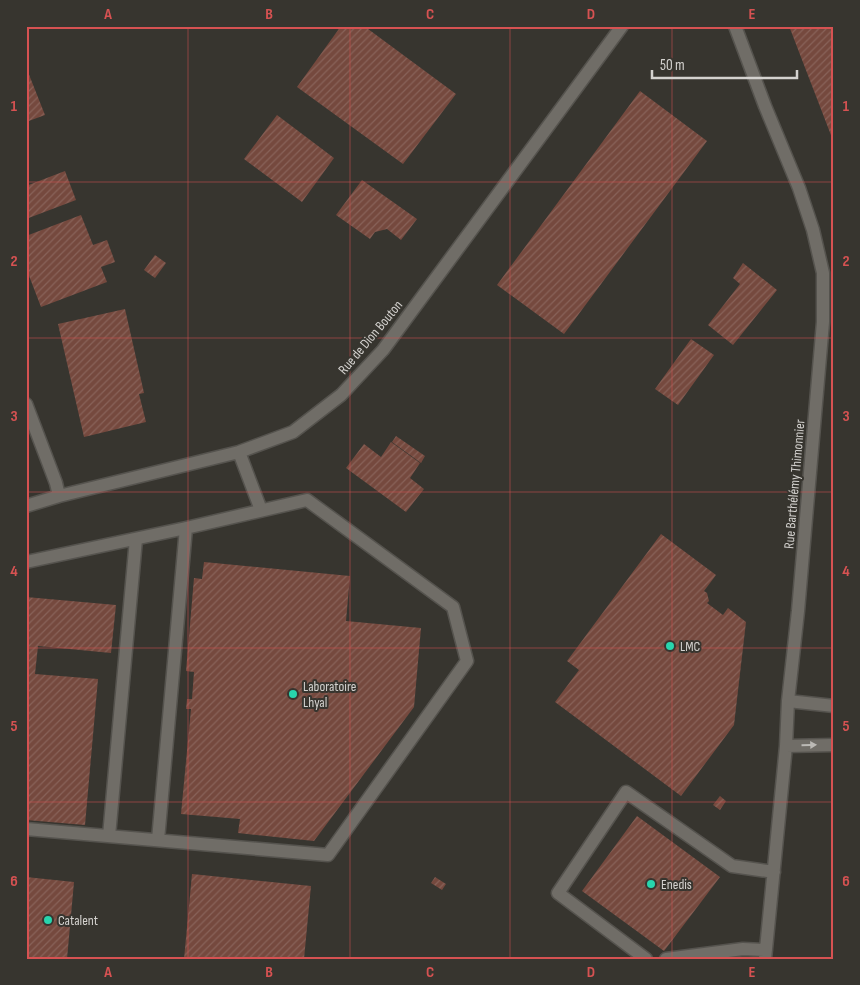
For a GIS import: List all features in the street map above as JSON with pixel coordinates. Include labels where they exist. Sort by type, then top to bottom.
[{"type":"street","name":"Rue de Dion Bouton","points":[[26,506],[59,496],[239,452],[293,432],[341,395],[383,350],[622,26]]},
{"type":"street","name":"Rue Barthélémy Thimonnier","points":[[735,26],[799,188],[813,230],[823,273],[824,322],[766,954]]},
{"type":"street","points":[[26,404],[56,483],[59,496]]},
{"type":"street","points":[[239,452],[261,510]]},
{"type":"street","points":[[26,562],[307,500],[453,607],[468,660],[328,855],[26,829]]},
{"type":"street","points":[[158,840],[186,528]]},
{"type":"street","points":[[109,836],[136,539]]},
{"type":"street","points":[[788,701],[834,706]]},
{"type":"street","points":[[786,746],[834,745]]},
{"type":"street","points":[[646,959],[558,893],[626,792],[732,866],[774,872]]},
{"type":"street","points":[[666,959],[742,949],[766,954]]},
{"type":"building","points":[[341,26],[364,26],[456,94],[403,164],[297,87]]},
{"type":"building","points":[[789,26],[834,26],[834,143]]},
{"type":"building","points":[[26,67],[45,115],[26,122]]},
{"type":"building","points":[[640,91],[707,141],[564,334],[497,285]]},
{"type":"building","points":[[277,115],[334,158],[302,202],[244,159]]},
{"type":"building","points":[[65,171],[76,200],[26,219],[26,186]]},
{"type":"building","points":[[362,180],[417,219],[401,240],[387,229],[375,232],[370,239],[336,215]]},
{"type":"building","points":[[81,215],[93,245],[107,240],[115,262],[101,267],[107,282],[41,307],[26,268],[26,236]]},
{"type":"building","points":[[155,255],[166,263],[155,278],[144,270]]},
{"type":"building","points":[[743,263],[777,290],[733,345],[708,325],[740,284],[733,278]]},
{"type":"building","points":[[125,309],[144,393],[139,394],[146,422],[84,437],[58,324]]},
{"type":"building","points":[[691,339],[714,355],[678,405],[655,389]]},
{"type":"building","points":[[396,436],[425,456],[421,463],[392,442]]},
{"type":"building","points":[[391,442],[420,463],[410,478],[424,489],[406,512],[346,468],[364,444],[381,457]]},
{"type":"building","name":"LMC","points":[[661,534],[716,575],[704,591],[707,593],[709,601],[707,603],[723,615],[728,608],[746,622],[734,725],[681,796],[555,702],[579,670],[567,661]]},
{"type":"building","name":"Laboratoire Lhyal","points":[[204,562],[350,576],[346,621],[421,628],[414,707],[314,841],[238,833],[240,819],[181,814],[191,709],[186,709],[187,699],[192,699],[194,672],[186,671],[194,578],[202,579]]},
{"type":"building","points":[[26,597],[116,605],[111,653],[38,646],[35,674],[98,679],[85,825],[26,820]]},
{"type":"building","points":[[720,796],[726,801],[720,810],[713,805]]},
{"type":"building","name":"Enedis","points":[[637,816],[720,877],[664,951],[582,891]]},
{"type":"building","points":[[192,874],[311,886],[304,959],[184,959]]},
{"type":"building","name":"Catalent","points":[[26,877],[74,882],[67,959],[26,959]]},
{"type":"building","points":[[435,877],[446,884],[442,890],[431,883]]},
{"type":"place","name":"LMC","points":[[670,646]]},
{"type":"place","name":"Laboratoire Lhyal","points":[[293,694]]},
{"type":"place","name":"Enedis","points":[[651,884]]},
{"type":"place","name":"Catalent","points":[[48,920]]}]
